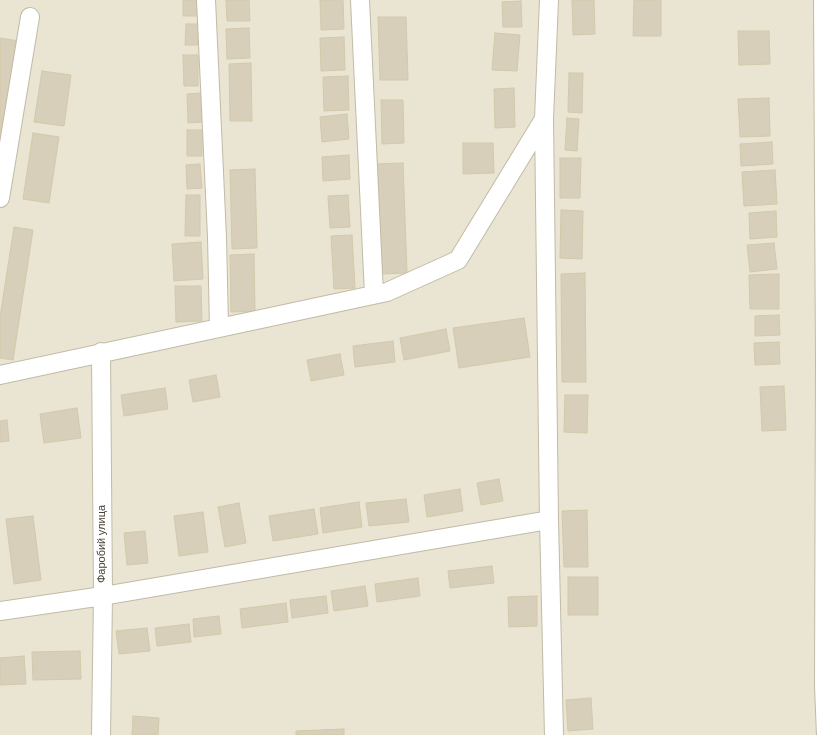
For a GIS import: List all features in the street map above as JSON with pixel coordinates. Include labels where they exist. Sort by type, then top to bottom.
[{"type":"street","points":[[206,0],[217,236],[219,327]]},
{"type":"street","points":[[360,0],[374,294]]},
{"type":"street","points":[[549,0],[544,119],[549,520],[554,735]]},
{"type":"street","points":[[823,0],[825,362],[824,686],[826,735]]},
{"type":"street","points":[[0,198],[30,17]]},
{"type":"street","points":[[0,374],[387,292],[458,260],[544,119]]},
{"type":"street","name":"Фаробий улица","points":[[101,352],[103,596],[101,735]]},
{"type":"street","points":[[0,611],[103,596],[549,520]]},
{"type":"shaded area","points":[[0,0],[827,0],[827,735],[0,735]]},
{"type":"building","points":[[183,0],[198,0],[199,16],[183,16]]},
{"type":"building","points":[[226,0],[249,0],[250,21],[227,21]]},
{"type":"building","points":[[320,0],[343,0],[344,29],[321,30]]},
{"type":"building","points":[[572,0],[594,0],[595,34],[573,35]]},
{"type":"building","points":[[634,0],[661,0],[661,36],[633,36]]},
{"type":"building","points":[[521,1],[522,27],[503,27],[502,2]]},
{"type":"building","points":[[378,17],[406,17],[408,80],[380,80]]},
{"type":"building","points":[[186,24],[199,24],[198,45],[185,45]]},
{"type":"building","points":[[249,28],[250,58],[227,59],[226,29]]},
{"type":"building","points":[[738,31],[769,31],[770,64],[739,65]]},
{"type":"building","points":[[495,33],[520,35],[517,71],[492,70]]},
{"type":"building","points":[[344,37],[345,70],[321,71],[320,38]]},
{"type":"building","points":[[0,38],[19,41],[0,142]]},
{"type":"building","points":[[183,55],[198,55],[198,86],[184,86]]},
{"type":"building","points":[[251,63],[252,121],[230,121],[229,64]]},
{"type":"building","points":[[42,71],[71,75],[64,126],[34,122]]},
{"type":"building","points":[[569,73],[583,73],[582,113],[568,112]]},
{"type":"building","points":[[348,76],[349,110],[324,111],[323,77]]},
{"type":"building","points":[[514,88],[515,127],[495,128],[494,89]]},
{"type":"building","points":[[201,93],[202,122],[188,123],[187,94]]},
{"type":"building","points":[[769,98],[770,136],[740,137],[738,99]]},
{"type":"building","points":[[381,100],[403,100],[404,143],[382,144]]},
{"type":"building","points":[[347,114],[349,139],[322,142],[320,117]]},
{"type":"building","points":[[567,118],[579,119],[577,151],[565,150]]},
{"type":"building","points":[[187,130],[202,130],[202,156],[187,156]]},
{"type":"building","points":[[33,133],[59,137],[49,203],[23,199]]},
{"type":"building","points":[[772,142],[773,164],[741,166],[740,144]]},
{"type":"building","points":[[463,143],[493,143],[494,173],[463,174]]},
{"type":"building","points":[[349,155],[350,179],[323,181],[322,157]]},
{"type":"building","points":[[560,158],[581,158],[580,198],[560,198]]},
{"type":"building","points":[[403,163],[407,273],[380,274],[376,164]]},
{"type":"building","points":[[200,164],[202,188],[187,189],[186,165]]},
{"type":"building","points":[[255,169],[257,248],[232,249],[230,170]]},
{"type":"building","points":[[775,170],[777,204],[744,206],[742,172]]},
{"type":"building","points":[[186,195],[200,195],[200,236],[185,236]]},
{"type":"building","points":[[348,195],[350,227],[330,228],[328,196]]},
{"type":"building","points":[[561,210],[583,211],[582,259],[560,258]]},
{"type":"building","points":[[776,211],[777,237],[750,239],[749,213]]},
{"type":"building","points":[[14,227],[33,230],[13,360],[0,358],[0,317]]},
{"type":"building","points":[[352,235],[355,288],[334,289],[331,236]]},
{"type":"building","points":[[201,242],[203,279],[174,281],[172,244]]},
{"type":"building","points":[[774,243],[777,269],[750,272],[747,245]]},
{"type":"building","points":[[254,254],[255,311],[231,312],[230,255]]},
{"type":"building","points":[[585,273],[586,382],[562,382],[561,274]]},
{"type":"building","points":[[779,274],[779,309],[750,309],[749,275]]},
{"type":"building","points":[[175,286],[201,286],[202,321],[176,322]]},
{"type":"building","points":[[779,315],[780,335],[755,336],[755,316]]},
{"type":"building","points":[[524,318],[530,357],[459,368],[453,328]]},
{"type":"building","points":[[446,329],[450,351],[404,360],[400,338]]},
{"type":"building","points":[[393,341],[395,362],[355,367],[353,346]]},
{"type":"building","points":[[779,342],[780,364],[755,365],[754,343]]},
{"type":"building","points":[[340,354],[344,375],[311,381],[307,360]]},
{"type":"building","points":[[216,375],[220,397],[193,402],[189,380]]},
{"type":"building","points":[[784,386],[786,430],[762,431],[760,387]]},
{"type":"building","points":[[165,388],[168,409],[124,416],[121,395]]},
{"type":"building","points":[[565,395],[588,395],[587,433],[564,432]]},
{"type":"building","points":[[77,408],[81,438],[44,443],[40,414]]},
{"type":"building","points":[[7,420],[9,441],[0,442],[0,421]]},
{"type":"building","points":[[499,479],[503,501],[481,505],[477,483]]},
{"type":"building","points":[[460,489],[463,511],[427,517],[424,495]]},
{"type":"building","points":[[406,499],[409,522],[369,526],[366,503]]},
{"type":"building","points":[[359,502],[362,527],[323,533],[320,508]]},
{"type":"building","points":[[239,503],[246,543],[225,547],[218,507]]},
{"type":"building","points":[[314,509],[318,534],[273,541],[269,516]]},
{"type":"building","points":[[587,510],[588,567],[564,567],[562,511]]},
{"type":"building","points":[[203,512],[208,552],[179,556],[174,516]]},
{"type":"building","points":[[33,516],[41,580],[14,584],[6,519]]},
{"type":"building","points":[[145,531],[148,563],[127,565],[124,533]]},
{"type":"building","points":[[492,566],[494,583],[450,588],[448,571]]},
{"type":"building","points":[[568,577],[598,577],[598,615],[568,615]]},
{"type":"building","points":[[418,578],[420,596],[377,602],[375,584]]},
{"type":"building","points":[[365,586],[368,606],[334,611],[331,591]]},
{"type":"building","points":[[326,596],[328,613],[292,618],[290,600]]},
{"type":"building","points":[[537,596],[537,626],[509,627],[508,597]]},
{"type":"building","points":[[286,603],[288,622],[242,628],[240,609]]},
{"type":"building","points":[[219,616],[221,634],[194,637],[193,619]]},
{"type":"building","points":[[189,624],[191,642],[157,646],[155,628]]},
{"type":"building","points":[[147,628],[150,651],[119,654],[116,631]]},
{"type":"building","points":[[80,651],[81,679],[33,680],[32,652]]},
{"type":"building","points":[[24,656],[26,684],[0,685],[0,658]]},
{"type":"building","points":[[591,698],[593,729],[568,731],[566,700]]},
{"type":"building","points":[[133,716],[159,718],[158,735],[132,735]]},
{"type":"building","points":[[344,729],[344,735],[296,735],[296,731]]}]
